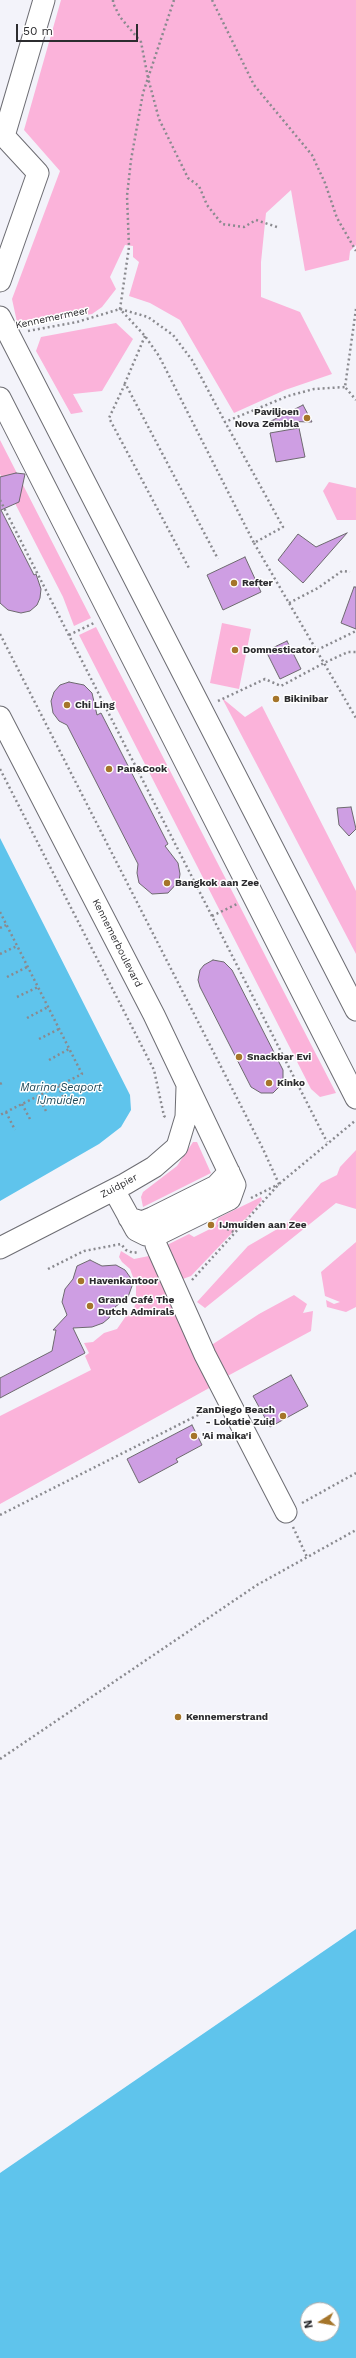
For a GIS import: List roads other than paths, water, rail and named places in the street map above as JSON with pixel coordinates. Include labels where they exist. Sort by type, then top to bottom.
[{"type":"street","points":[[0,281],[38,173],[4,136],[44,0]]},
{"type":"street","points":[[5,326],[356,1010]]},
{"type":"street","points":[[0,398],[349,1067],[356,1098]]},
{"type":"street","name":"Kennemerboulevard","points":[[0,717],[154,1015],[235,1185],[230,1199],[159,1234],[146,1235],[136,1230],[114,1190]]},
{"type":"street","name":"Zuidpier","points":[[0,1248],[114,1190],[154,1167],[177,1147],[183,1126],[187,1084]]},
{"type":"street","points":[[156,1245],[179,1293],[205,1355],[286,1512]]},
{"type":"water","name":"Marina Seaport IJmuiden","points":[[0,838],[130,1095],[131,1110],[121,1127],[99,1144],[0,1201]]},
{"type":"water","points":[[356,1929],[356,2358],[0,2358],[0,2173]]},
{"type":"place","name":"Paviljoen Nova Zembla","points":[[307,418]]},
{"type":"place","name":"Refter","points":[[234,583]]},
{"type":"place","name":"Domnesticator","points":[[235,650]]},
{"type":"place","name":"Bikinibar","points":[[276,699]]},
{"type":"place","name":"Chi Ling","points":[[67,705]]},
{"type":"place","name":"Pan&Cook","points":[[109,769]]},
{"type":"place","name":"Bangkok aan Zee","points":[[167,883]]},
{"type":"place","name":"Snackbar Evi","points":[[239,1057]]},
{"type":"place","name":"Kinko","points":[[269,1083]]},
{"type":"place","name":"IJmuiden aan Zee","points":[[211,1225]]},
{"type":"place","name":"Havenkantoor","points":[[81,1281]]},
{"type":"place","name":"Grand Café The Dutch Admirals","points":[[90,1306]]},
{"type":"place","name":"ZanDiego Beach - Lokatie Zuid","points":[[283,1416]]},
{"type":"place","name":"'Ai maika'i","points":[[194,1436]]},
{"type":"place","name":"Kennemerstrand","points":[[178,1717]]}]
